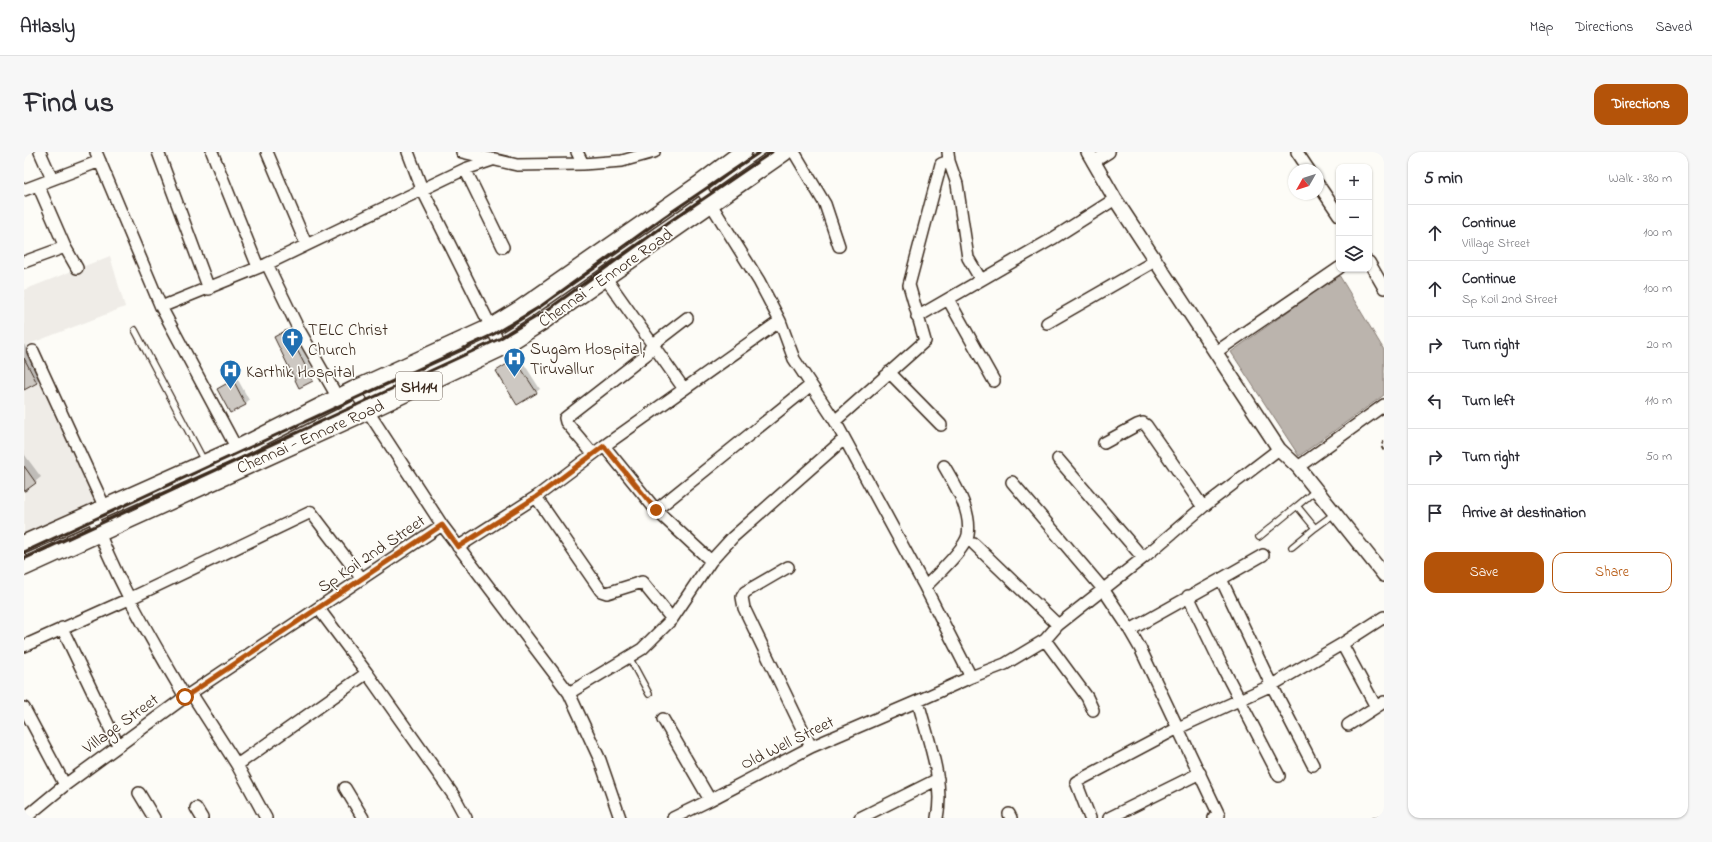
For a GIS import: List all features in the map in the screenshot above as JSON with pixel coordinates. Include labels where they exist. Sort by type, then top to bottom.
[{"type":"main road","name":"Chennai - Ennore Road","points":[[24,544],[237,449],[354,390],[492,327],[699,185],[743,152]]},
{"type":"main road","name":"Chennai - Ennore Road","points":[[24,567],[98,532],[367,411],[501,347],[541,322],[784,152]]},
{"type":"street","points":[[40,152],[52,179]]},
{"type":"street","points":[[158,152],[209,289]]},
{"type":"street","points":[[212,152],[262,266],[338,398]]},
{"type":"street","points":[[267,152],[306,244]]},
{"type":"street","points":[[408,152],[422,189],[501,347]]},
{"type":"street","points":[[462,152],[517,165],[583,164],[622,161],[654,152]]},
{"type":"street","points":[[576,152],[583,164]]},
{"type":"street","points":[[794,152],[824,204],[839,246]]},
{"type":"street","points":[[1109,152],[1090,157],[1155,261],[1279,449],[1298,467],[1384,575]]},
{"type":"street","points":[[1297,152],[1305,164]]},
{"type":"street","points":[[948,156],[957,184],[968,258],[980,280]]},
{"type":"street","points":[[835,421],[925,341],[909,285],[941,164],[948,156]]},
{"type":"street","points":[[24,190],[52,179],[98,157],[161,307],[237,449]]},
{"type":"street","points":[[161,307],[209,289],[262,266],[465,169],[495,159]]},
{"type":"street","points":[[465,169],[503,247]]},
{"type":"street","points":[[38,185],[65,247],[77,268]]},
{"type":"street","points":[[699,185],[759,281],[780,321],[794,359],[835,421],[925,587],[971,677]]},
{"type":"street","points":[[1324,193],[1336,211]]},
{"type":"street","points":[[917,317],[1052,239],[1115,199]]},
{"type":"street","points":[[24,262],[65,247]]},
{"type":"street","points":[[1047,323],[1155,261]]},
{"type":"street","points":[[1372,267],[1384,288]]},
{"type":"street","points":[[1216,352],[1336,270]]},
{"type":"street","points":[[605,277],[684,389]]},
{"type":"street","points":[[948,299],[994,381]]},
{"type":"street","points":[[594,454],[566,422],[565,418],[647,354],[652,344],[687,318]]},
{"type":"street","points":[[458,547],[536,497],[604,446],[780,321]]},
{"type":"street","points":[[33,351],[98,511],[98,532],[130,598],[188,695],[237,765],[266,818]]},
{"type":"street","points":[[889,372],[941,425]]},
{"type":"street","points":[[656,510],[811,386]]},
{"type":"street","points":[[354,390],[442,525],[569,693],[600,760],[620,818]]},
{"type":"street","points":[[1298,467],[1384,404]]},
{"type":"street","points":[[1104,443],[1137,425],[1146,425],[1203,507]]},
{"type":"street","points":[[569,693],[642,650],[672,619],[711,561],[734,537],[844,439]]},
{"type":"street","points":[[604,446],[656,510],[711,561]]},
{"type":"street","name":"Old Well Street","points":[[673,818],[811,747],[918,702],[971,677],[1006,664],[1045,640],[1058,625],[1143,558],[1203,507],[1279,449]]},
{"type":"street","points":[[1058,459],[1143,558]]},
{"type":"street","points":[[925,587],[954,556],[968,536],[968,518],[964,506],[957,488],[944,466]]},
{"type":"street","points":[[1012,482],[1103,590],[1130,630],[1200,773],[1219,816],[1214,818]]},
{"type":"street","points":[[536,497],[601,591],[608,593],[642,582],[672,619]]},
{"type":"street","points":[[24,646],[130,598],[311,512],[362,579]]},
{"type":"street","name":"Sp Koil 2nd Street","points":[[319,609],[442,525]]},
{"type":"street","points":[[974,544],[1058,625]]},
{"type":"street","points":[[1130,630],[1263,555]]},
{"type":"street","points":[[788,567],[745,592],[742,597],[744,608],[811,747]]},
{"type":"street","points":[[1221,579],[1272,685],[1313,765]]},
{"type":"street","points":[[1188,596],[1279,776]]},
{"type":"street","points":[[319,609],[367,673],[454,796],[466,818]]},
{"type":"street","name":"Village Street","points":[[25,818],[65,785],[118,745],[188,695],[319,609]]},
{"type":"street","points":[[1090,818],[1076,782],[1178,728],[1272,685],[1342,644],[1384,617]]},
{"type":"street","points":[[62,628],[118,745]]},
{"type":"street","points":[[1045,640],[1087,697],[1093,710]]},
{"type":"street","points":[[1342,644],[1380,704],[1348,725]]},
{"type":"street","points":[[237,765],[367,673]]},
{"type":"street","points":[[918,702],[938,779],[938,810],[936,818]]},
{"type":"street","points":[[24,708],[65,785]]},
{"type":"street","points":[[663,719],[710,800]]},
{"type":"street","points":[[1110,818],[1200,773]]},
{"type":"street","points":[[860,818],[938,779]]},
{"type":"street","points":[[345,788],[362,818]]},
{"type":"street","points":[[139,793],[154,818]]},
{"type":"lane","points":[[135,330],[205,463]]},
{"type":"lane","points":[[1259,536],[1316,490]]},
{"type":"lane","points":[[1297,506],[1315,528]]},
{"type":"lane","points":[[1292,547],[1335,514]]},
{"type":"lane","points":[[628,657],[649,694]]},
{"type":"path","points":[[1384,441],[1381,446],[1384,451]]},
{"type":"shaded area","points":[[110,256],[125,307],[27,345],[96,504],[24,536],[24,290]]},
{"type":"shaded area","points":[[1339,275],[1384,350],[1384,395],[1299,456],[1231,352]]},
{"type":"building","name":"TELC Christ Church","points":[[287,330],[313,381],[299,388],[274,337]]},
{"type":"building","points":[[24,358],[37,383],[24,390]]},
{"type":"building","points":[[515,359],[537,393],[517,405],[496,371]]},
{"type":"building","points":[[233,380],[246,405],[230,413],[217,389]]},
{"type":"building","points":[[24,466],[36,483],[25,491],[24,491]]},
{"type":"railway","points":[[24,552],[494,334],[541,306],[664,217],[760,152]]},
{"type":"railway","points":[[24,559],[499,339],[546,311],[668,223],[772,152]]},
{"type":"railway","points":[[1374,818],[1384,816]]},
{"type":"place","name":"TELC Christ Church","points":[[293,358]]},
{"type":"place","name":"Sugam Hospital, Tiruvallur","points":[[515,378]]},
{"type":"place","name":"Karthik Hospital","points":[[231,390]]},
{"type":"route","points":[[185,697],[319,609],[442,525],[458,547],[536,497],[604,446],[656,510]]}]
